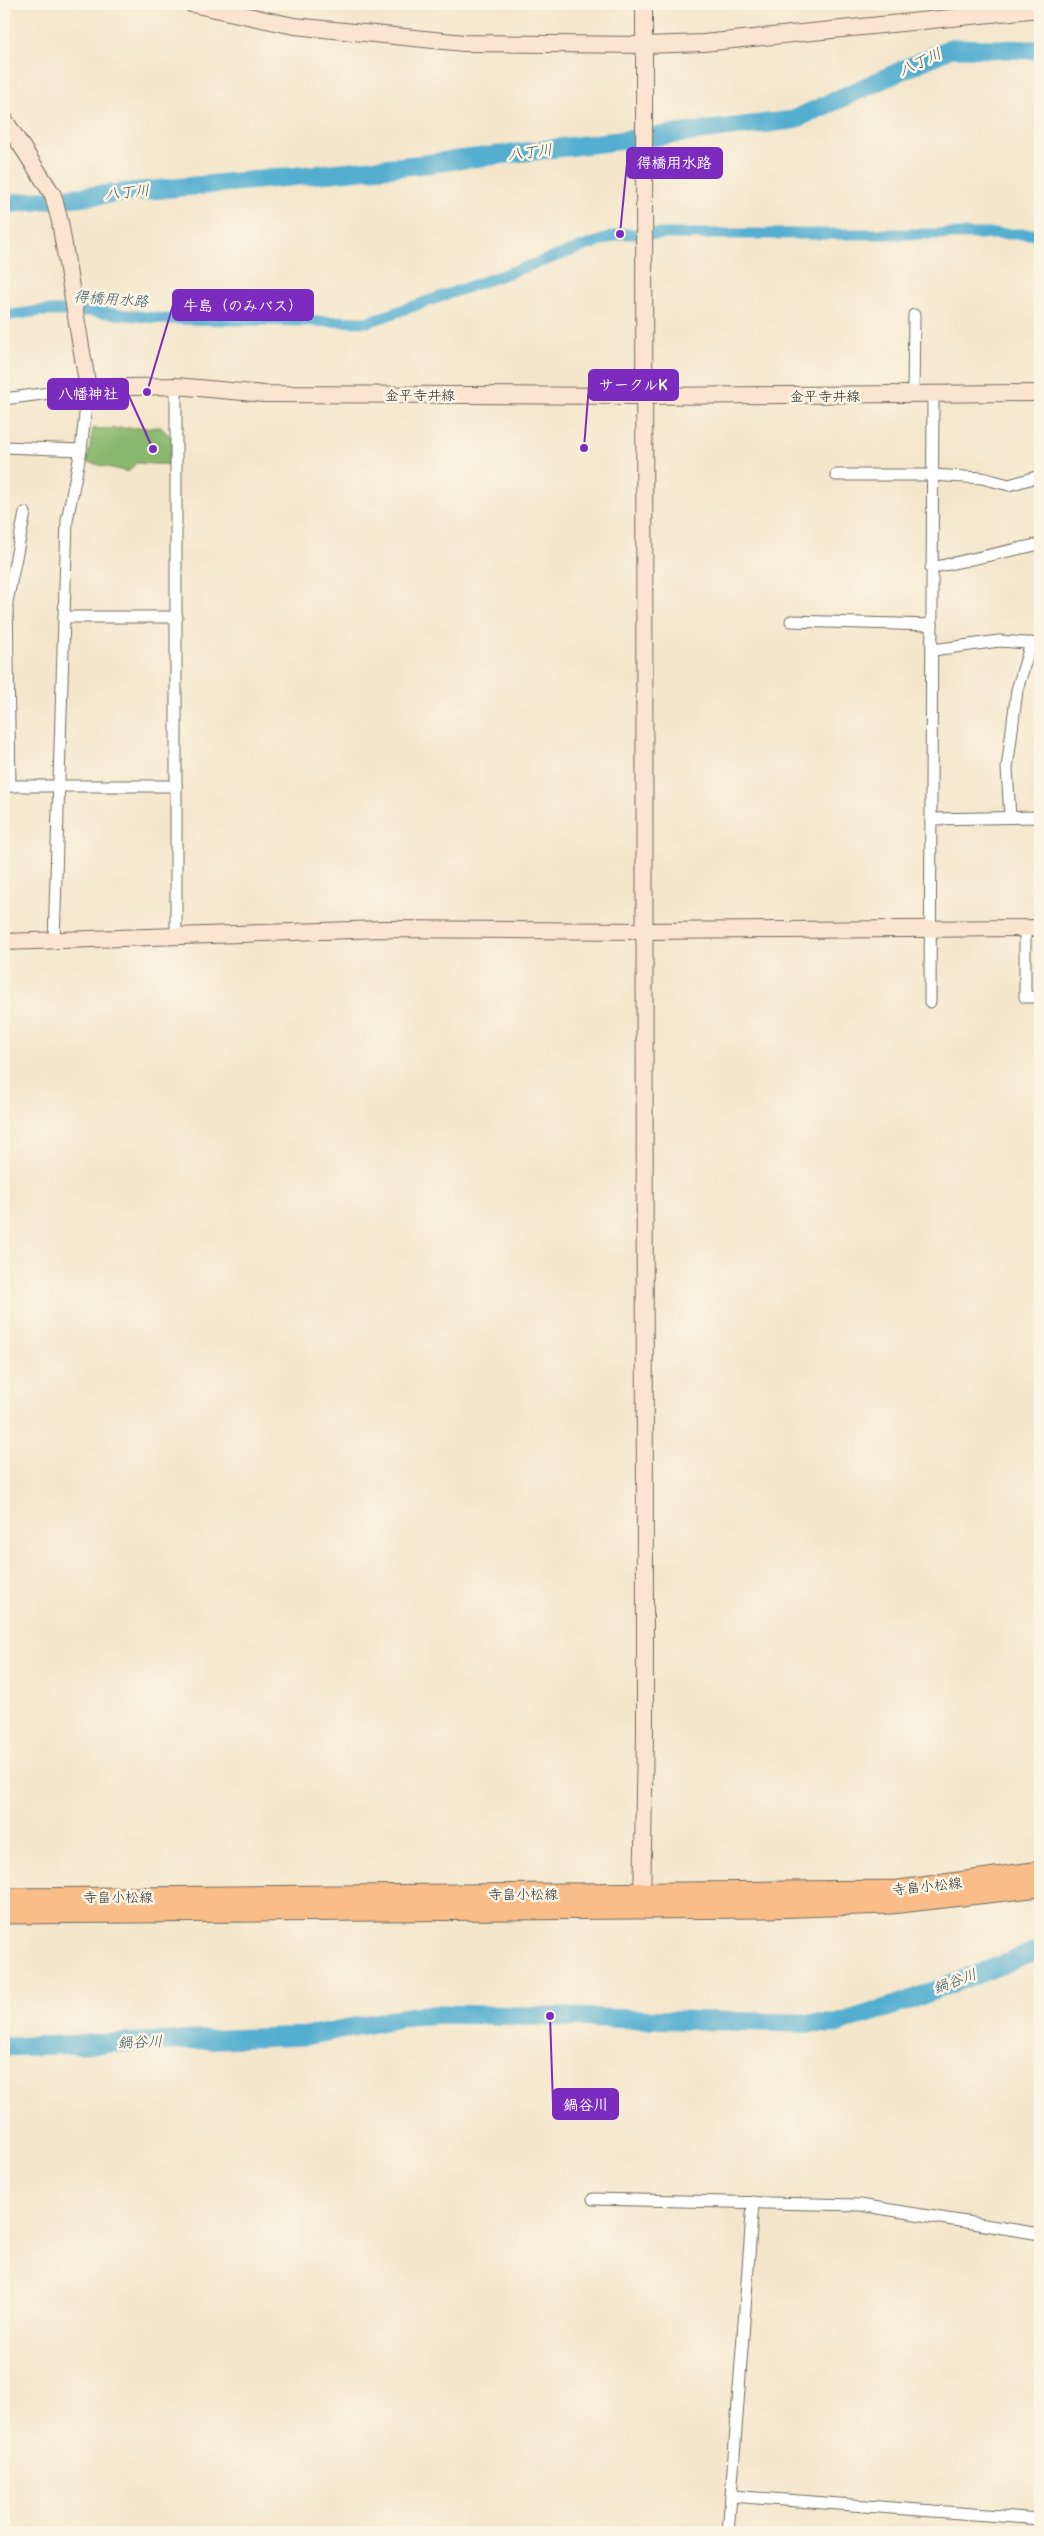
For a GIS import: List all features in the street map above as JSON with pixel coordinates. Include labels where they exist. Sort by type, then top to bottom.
[{"type":"main road","name":"寺畠小松線","points":[[4,1914],[643,1900],[899,1890],[1040,1871]]},
{"type":"main road","name":"寺畠小松線","points":[[4,1898],[643,1900],[769,1908],[892,1904],[1040,1887]]},
{"type":"street","points":[[192,4],[294,26],[464,44],[644,45],[703,43],[1040,9]]},
{"type":"street","points":[[643,1900],[645,1735],[643,931],[644,4]]},
{"type":"street","points":[[4,119],[53,195],[60,222],[88,388],[81,450],[67,520],[54,942]]},
{"type":"street","points":[[913,395],[914,315]]},
{"type":"street","points":[[176,386],[176,937]]},
{"type":"street","name":"金平寺井線","points":[[88,388],[176,386],[264,394],[643,396],[1040,393]]},
{"type":"street","points":[[4,399],[88,388]]},
{"type":"street","points":[[930,1002],[933,650],[931,475],[933,394]]},
{"type":"street","points":[[4,447],[81,450]]},
{"type":"street","points":[[836,475],[931,475],[982,478],[1009,485],[1040,476]]},
{"type":"street","points":[[25,512],[7,602],[7,786],[176,786]]},
{"type":"street","points":[[931,568],[1040,544]]},
{"type":"street","points":[[64,618],[177,618]]},
{"type":"street","points":[[791,621],[932,625]]},
{"type":"street","points":[[933,650],[999,641],[1035,643],[1017,690],[1007,769],[1010,817]]},
{"type":"street","points":[[932,819],[1040,817]]},
{"type":"street","points":[[4,942],[54,942],[382,929],[643,931],[1032,928],[1025,997],[1040,997]]},
{"type":"street","points":[[594,2199],[860,2206],[1040,2234]]},
{"type":"street","points":[[728,2532],[753,2202]]},
{"type":"street","points":[[731,2496],[1040,2519]]},
{"type":"green space","points":[[161,427],[174,440],[172,465],[136,463],[128,472],[87,462],[93,429]]},
{"type":"waterway","name":"八丁川","points":[[4,204],[415,165],[793,120],[951,48],[1040,50]]},
{"type":"waterway","name":"得橋用水路","points":[[4,316],[40,311],[87,311],[165,319],[368,322],[620,234],[1040,234]]},
{"type":"waterway","name":"鍋谷川","points":[[4,2047],[306,2036],[411,2016],[444,2014],[836,2024],[905,2002],[1040,1950]]},
{"type":"place","name":"得橋用水路","points":[[620,234]]},
{"type":"place","name":"牛島（のみバス）","points":[[147,392]]},
{"type":"place","name":"サークルK","points":[[584,448]]},
{"type":"place","name":"八幡神社","points":[[153,449]]},
{"type":"place","name":"鍋谷川","points":[[550,2016]]}]
